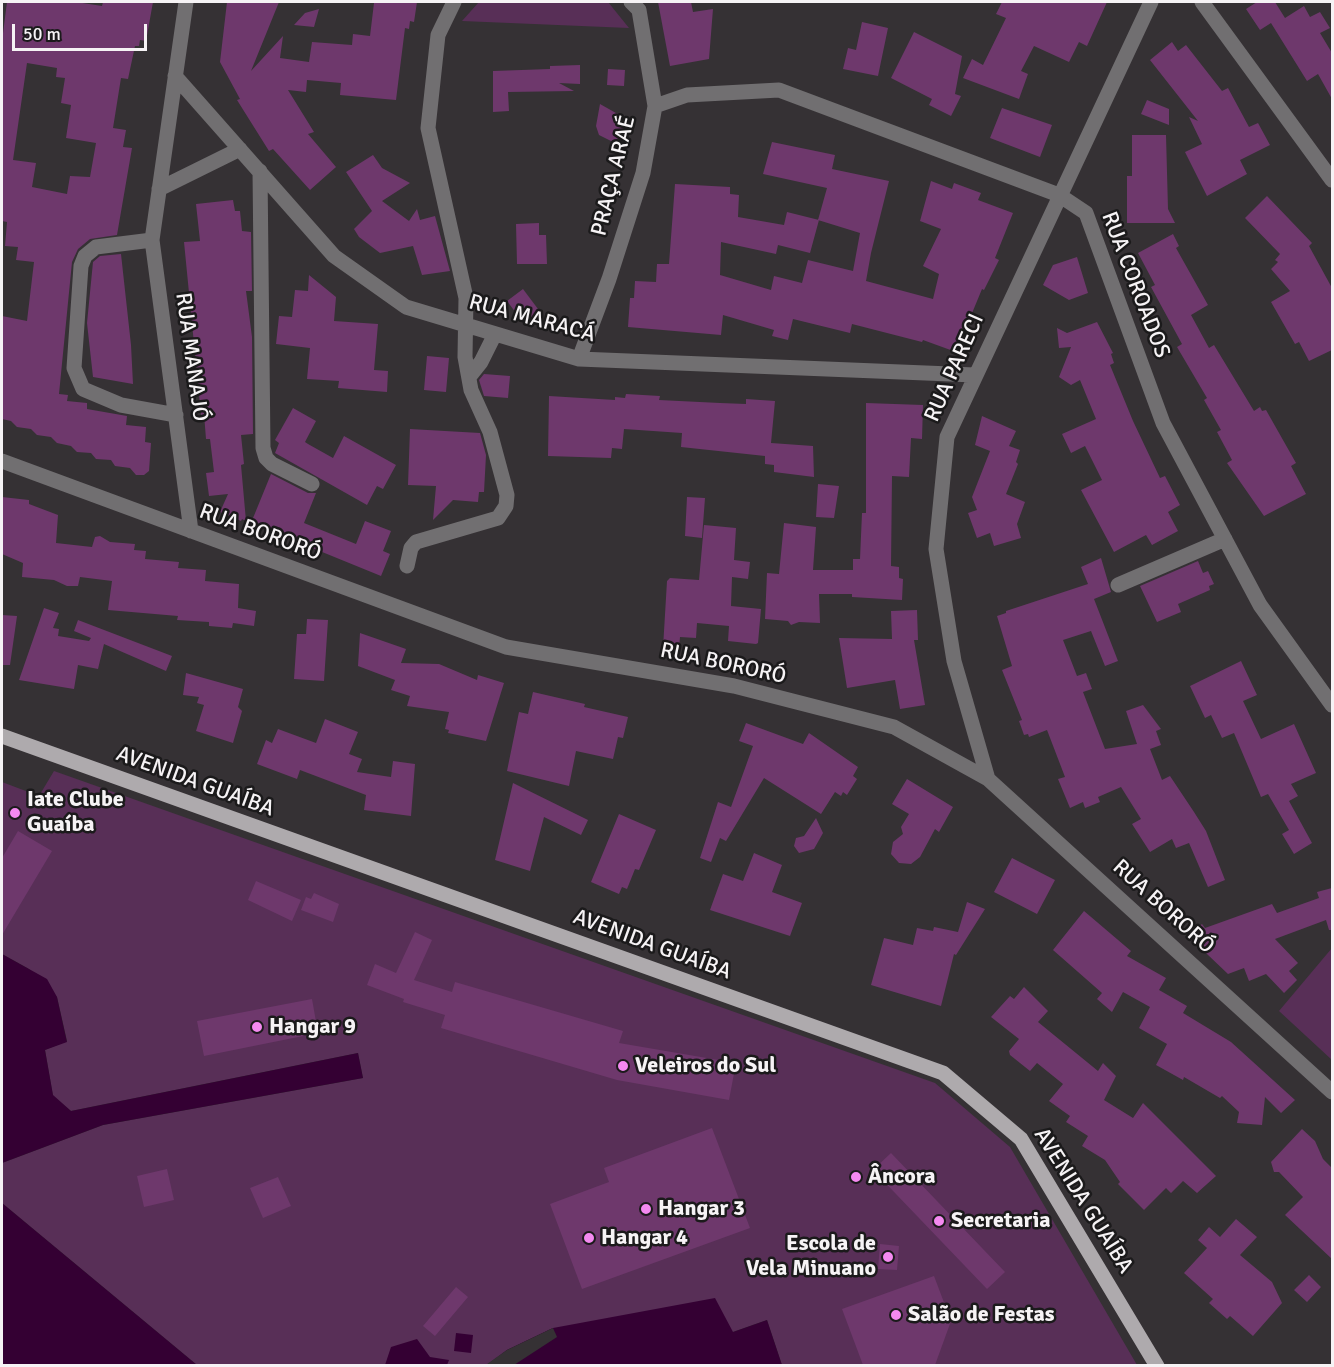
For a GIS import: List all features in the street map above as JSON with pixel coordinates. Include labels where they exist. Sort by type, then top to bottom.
[{"type":"main road","name":"AVENIDA GUAÍBA","points":[[2,736],[943,1073],[1021,1139],[1157,1365]]},
{"type":"street","name":"RUA MANAJÓ","points":[[186,2],[152,240],[191,531]]},
{"type":"street","points":[[407,566],[411,548],[416,542],[498,518],[506,506],[507,495],[490,432],[471,390],[465,357],[466,298],[428,128],[438,35],[454,2]]},
{"type":"street","name":"PRAÇA ARAÉ","points":[[579,359],[609,279],[643,172],[655,106],[639,10],[631,2]]},
{"type":"street","name":"RUA PARECI","points":[[988,779],[954,661],[936,549],[947,437],[1151,2]]},
{"type":"street","points":[[1202,2],[1332,180]]},
{"type":"street","name":"RUA MARACÁ","points":[[175,76],[334,256],[406,307],[579,359],[975,375]]},
{"type":"street","name":"RUA COROADOS","points":[[655,106],[687,95],[779,90],[1059,195],[1086,213],[1163,423],[1260,605],[1332,705]]},
{"type":"street","points":[[159,189],[240,149]]},
{"type":"street","points":[[260,171],[263,447],[266,458],[272,464],[312,484]]},
{"type":"street","points":[[152,240],[96,247],[85,256],[81,266],[74,368],[83,389],[122,405],[176,415]]},
{"type":"street","points":[[469,377],[481,362],[495,334]]},
{"type":"street","name":"RUA BORORÓ","points":[[2,461],[506,647],[734,686],[894,727],[988,779],[1332,1092]]},
{"type":"street","points":[[1118,585],[1225,539]]},
{"type":"shaded area","points":[[479,2],[608,2],[629,28],[462,21]]},
{"type":"shaded area","name":"Veleiros do Sul","points":[[54,771],[935,1083],[1010,1147],[1137,1365],[782,1365],[767,1320],[733,1332],[553,1328],[507,1350],[486,1365],[197,1365],[2,1203],[2,1163],[103,1125],[363,1078],[358,1053],[71,1111],[53,1096],[45,1050],[67,1041],[57,997],[29,969],[2,954],[2,782],[39,796]]},
{"type":"shaded area","points":[[1332,948],[1332,1060],[1279,1011]]},
{"type":"shaded area","points":[[2,954],[47,979],[57,997],[67,1042],[45,1050],[53,1095],[71,1111],[358,1053],[363,1078],[103,1125],[2,1163]]},
{"type":"shaded area","points":[[2,1203],[197,1365],[2,1365]]},
{"type":"shaded area","points":[[715,1298],[733,1332],[767,1320],[782,1365],[486,1366],[507,1350],[553,1328]]},
{"type":"shaded area","points":[[456,1333],[473,1335],[471,1353],[454,1351]]},
{"type":"shaded area","points":[[417,1339],[430,1357],[449,1360],[447,1365],[385,1365],[391,1347]]},
{"type":"pier","points":[[553,1328],[557,1337],[514,1365],[486,1365],[507,1350]]},
{"type":"building","points":[[7,2],[76,2],[102,6],[103,2],[153,2],[146,41],[140,40],[139,46],[135,46],[128,79],[121,78],[113,128],[126,130],[123,147],[132,148],[117,235],[90,239],[78,249],[72,262],[59,394],[68,395],[67,401],[87,403],[87,409],[127,416],[126,425],[146,427],[145,442],[151,443],[149,471],[144,475],[136,475],[130,468],[115,466],[111,460],[96,459],[91,453],[77,452],[71,446],[57,443],[51,437],[37,435],[31,429],[17,427],[11,421],[2,419],[2,316],[27,321],[34,262],[16,260],[18,247],[5,246],[7,222],[2,221],[2,41]],"holes":[[[27,63],[57,68],[56,77],[65,78],[61,103],[71,105],[66,138],[96,143],[90,177],[70,176],[67,194],[32,187],[36,163],[13,160]]]},
{"type":"building","points":[[227,2],[279,2],[251,71],[283,36],[280,58],[309,62],[312,42],[352,45],[353,34],[370,36],[374,3],[417,2],[414,22],[410,21],[409,29],[405,28],[396,100],[340,95],[341,83],[307,80],[306,92],[288,90],[314,132],[308,134],[336,167],[310,190],[273,149],[269,151],[237,100],[240,99],[220,62]]},
{"type":"building","points":[[658,2],[691,2],[693,12],[713,9],[709,59],[670,66]]},
{"type":"building","points":[[1002,2],[1107,2],[1087,46],[1079,42],[1069,62],[1034,46],[1021,71],[1028,74],[1019,99],[963,78],[972,59],[983,65],[1006,18],[996,14]]},
{"type":"building","points":[[1257,2],[1275,2],[1285,18],[1304,6],[1310,17],[1320,12],[1330,28],[1320,33],[1332,53],[1332,99],[1318,74],[1307,81],[1271,23],[1260,30],[1246,9]]},
{"type":"building","points":[[319,9],[314,27],[294,25],[305,13]]},
{"type":"building","points":[[862,22],[888,28],[878,76],[843,69],[848,48],[856,50]]},
{"type":"building","points":[[914,32],[962,56],[955,94],[961,96],[951,116],[929,105],[932,99],[891,78]]},
{"type":"building","points":[[1172,42],[1178,51],[1186,45],[1222,91],[1228,88],[1249,127],[1258,123],[1270,145],[1240,160],[1247,174],[1207,196],[1185,152],[1202,144],[1189,117],[1198,121],[1150,60]]},
{"type":"building","points":[[580,65],[580,84],[559,83],[574,91],[508,92],[509,111],[493,112],[493,71],[550,69],[550,66]]},
{"type":"building","points":[[608,69],[625,70],[624,86],[607,85]]},
{"type":"building","points":[[1147,100],[1169,109],[1169,125],[1141,114]]},
{"type":"building","points":[[600,104],[623,117],[626,126],[620,138],[611,141],[599,135],[596,126]]},
{"type":"building","points":[[1002,108],[1052,125],[1040,157],[990,138]]},
{"type":"building","points":[[1132,135],[1166,135],[1168,209],[1175,223],[1127,223],[1127,176],[1132,176]]},
{"type":"building","points":[[772,142],[835,155],[832,169],[889,181],[866,281],[933,299],[939,274],[923,266],[941,229],[920,221],[931,181],[952,189],[954,183],[981,193],[978,200],[1013,213],[995,258],[999,260],[984,290],[982,289],[956,352],[923,340],[922,342],[852,324],[850,333],[793,319],[788,340],[772,336],[774,330],[723,315],[721,335],[628,327],[630,298],[634,298],[635,281],[656,282],[657,264],[669,264],[675,184],[730,187],[730,194],[739,195],[738,217],[784,225],[787,212],[818,220],[827,188],[763,174]],"holes":[[[819,220],[860,233],[853,271],[808,260],[802,283],[774,276],[771,290],[720,275],[721,242],[776,254],[778,245],[810,253]]]},
{"type":"building","points":[[373,155],[382,168],[410,183],[382,201],[409,221],[417,209],[420,220],[435,216],[450,271],[422,275],[413,246],[380,253],[359,237],[354,229],[372,211],[346,172]]},
{"type":"building","points":[[1267,196],[1312,243],[1309,246],[1332,288],[1332,350],[1309,361],[1299,342],[1295,344],[1271,302],[1290,291],[1271,269],[1278,262],[1275,260],[1280,254],[1245,218]]},
{"type":"building","points":[[233,200],[235,211],[240,211],[242,231],[251,232],[252,291],[246,291],[252,337],[253,434],[241,435],[246,521],[220,512],[228,494],[209,496],[206,473],[214,472],[210,439],[206,439],[204,414],[201,415],[184,242],[200,241],[196,204]]},
{"type":"building","points":[[539,223],[539,235],[546,235],[547,264],[517,264],[516,224]]},
{"type":"building","points":[[1173,234],[1179,246],[1176,248],[1208,305],[1191,315],[1209,348],[1214,345],[1254,411],[1260,407],[1262,411],[1266,410],[1296,463],[1291,466],[1306,494],[1264,516],[1227,463],[1232,460],[1217,432],[1221,430],[1204,400],[1207,398],[1177,347],[1182,344],[1151,287],[1155,285],[1138,253]]},
{"type":"building","points":[[121,254],[133,384],[93,377],[87,323],[93,262],[100,256]]},
{"type":"building","points":[[1077,257],[1088,293],[1069,300],[1043,285],[1053,265]]},
{"type":"building","points":[[309,275],[336,297],[334,321],[378,324],[374,370],[388,371],[387,392],[338,388],[339,381],[307,379],[310,348],[276,344],[279,316],[292,317],[295,290],[308,291]]},
{"type":"building","points":[[523,289],[541,313],[525,325],[507,301]]},
{"type":"building","points":[[1097,322],[1113,353],[1111,354],[1114,363],[1110,365],[1133,421],[1160,478],[1165,476],[1180,505],[1168,512],[1178,531],[1152,545],[1146,535],[1114,552],[1081,490],[1102,480],[1085,446],[1071,453],[1062,434],[1096,419],[1080,380],[1071,385],[1059,377],[1071,347],[1059,348],[1057,328],[1067,333]]},
{"type":"building","points":[[427,356],[449,358],[446,392],[424,390]]},
{"type":"building","points":[[484,374],[510,376],[508,398],[484,396],[479,380]]},
{"type":"building","points":[[626,394],[660,396],[659,400],[720,403],[746,404],[746,399],[775,401],[771,443],[813,446],[814,477],[774,472],[774,465],[765,464],[765,456],[681,447],[682,433],[624,429],[622,449],[612,448],[611,458],[548,456],[549,396],[615,400],[615,397],[625,398]]},
{"type":"building","points":[[866,403],[923,405],[922,439],[911,438],[909,477],[892,476],[891,566],[899,567],[899,578],[903,579],[902,600],[852,597],[852,594],[819,594],[820,623],[799,622],[791,625],[788,621],[765,619],[767,573],[779,574],[784,523],[816,527],[813,570],[853,570],[853,559],[860,559],[862,513],[866,513]]},
{"type":"building","points":[[293,408],[316,421],[305,442],[333,458],[344,436],[396,465],[383,489],[377,486],[367,505],[275,453],[279,443],[275,440]]},
{"type":"building","points":[[982,416],[1016,431],[1009,446],[1020,450],[1016,462],[1018,464],[1006,494],[1025,502],[1017,524],[1021,538],[994,546],[990,533],[977,538],[968,513],[977,510],[972,497],[990,451],[975,445]]},
{"type":"building","points":[[410,429],[480,433],[486,455],[484,492],[479,492],[478,502],[453,500],[433,520],[436,486],[408,485]]},
{"type":"building","points":[[271,474],[308,493],[316,493],[304,523],[356,544],[365,521],[391,531],[383,551],[390,554],[381,576],[251,523]]},
{"type":"building","points":[[818,484],[839,486],[834,518],[816,517]]},
{"type":"building","points":[[2,497],[29,500],[29,504],[58,515],[56,543],[92,547],[95,537],[100,536],[110,542],[135,544],[134,550],[146,551],[145,559],[179,562],[178,568],[206,570],[205,581],[239,584],[238,608],[256,611],[254,626],[233,623],[232,628],[209,626],[209,622],[177,620],[178,616],[108,610],[112,581],[80,577],[78,586],[67,586],[54,580],[22,577],[23,563],[2,554]]},
{"type":"building","points":[[687,497],[705,498],[702,538],[685,536]]},
{"type":"building","points":[[704,525],[736,528],[734,560],[750,562],[748,579],[732,577],[731,606],[761,609],[758,643],[756,644],[728,641],[729,626],[697,623],[696,638],[680,637],[679,649],[663,648],[667,581],[670,578],[699,580]]},
{"type":"building","points":[[1101,558],[1111,592],[1094,599],[1118,661],[1105,666],[1091,631],[1063,640],[1077,676],[1086,673],[1092,689],[1083,692],[1105,749],[1137,744],[1126,711],[1143,705],[1161,729],[1156,731],[1161,745],[1150,749],[1162,780],[1170,776],[1206,831],[1225,880],[1208,887],[1189,843],[1176,848],[1172,839],[1150,852],[1132,824],[1141,819],[1121,787],[1098,797],[1100,802],[1085,808],[1083,802],[1070,808],[1058,779],[1065,777],[1047,730],[1029,737],[1028,734],[1024,735],[1019,721],[1022,720],[1002,670],[1012,666],[997,616],[1088,584],[1081,567]]},
{"type":"building","points":[[1198,561],[1203,573],[1208,571],[1214,584],[1209,586],[1210,590],[1178,604],[1181,612],[1157,622],[1140,586]]},
{"type":"building","points":[[44,608],[59,613],[53,628],[59,629],[58,636],[89,641],[91,638],[74,631],[78,620],[172,656],[166,671],[104,644],[98,669],[78,665],[74,689],[19,680]]},
{"type":"building","points":[[917,610],[918,640],[914,640],[925,705],[900,709],[895,680],[847,688],[839,638],[892,639],[891,611]]},
{"type":"building","points":[[2,615],[17,616],[10,665],[2,665]]},
{"type":"building","points":[[307,619],[328,620],[324,681],[294,679],[297,634],[306,634]]},
{"type":"building","points":[[360,633],[406,649],[401,663],[439,664],[477,680],[478,675],[504,683],[486,741],[448,733],[449,730],[445,729],[449,712],[407,706],[410,696],[391,690],[395,680],[358,666]]},
{"type":"building","points":[[1241,661],[1257,695],[1243,701],[1261,739],[1294,724],[1316,773],[1291,784],[1298,796],[1289,801],[1312,843],[1294,854],[1282,834],[1289,830],[1268,794],[1261,797],[1234,733],[1222,738],[1211,715],[1205,718],[1190,686]]},
{"type":"building","points":[[186,673],[243,689],[238,707],[242,711],[233,743],[196,731],[204,705],[197,703],[199,697],[183,695]]},
{"type":"building","points":[[533,692],[628,717],[623,738],[618,737],[613,759],[576,751],[569,786],[507,771],[519,712],[528,714]]},
{"type":"building","points":[[325,719],[358,732],[349,754],[362,759],[357,772],[391,777],[393,761],[415,764],[411,816],[364,810],[366,795],[300,770],[297,779],[257,764],[266,740],[272,743],[278,729],[316,743]]},
{"type":"building","points":[[746,723],[803,744],[809,733],[858,767],[853,776],[857,779],[847,795],[843,792],[841,796],[835,792],[821,814],[764,778],[726,841],[720,838],[711,862],[700,858],[718,802],[731,807],[753,746],[739,741]]},
{"type":"building","points":[[907,779],[953,807],[939,832],[935,829],[920,857],[911,864],[899,863],[891,854],[893,842],[903,834],[901,827],[909,814],[892,804]]},
{"type":"building","points":[[513,783],[588,820],[581,835],[544,817],[530,871],[495,860]]},
{"type":"building","points":[[619,814],[656,830],[639,870],[635,869],[627,889],[622,887],[619,894],[591,882]]},
{"type":"building","points":[[816,818],[823,833],[814,849],[799,853],[794,846],[796,838],[804,836]]},
{"type":"building","points":[[18,831],[52,851],[2,935],[2,858]]},
{"type":"building","points":[[754,853],[782,865],[772,892],[802,903],[790,936],[710,910],[723,874],[743,881]]},
{"type":"building","points":[[1012,858],[1055,880],[1037,914],[994,892]]},
{"type":"building","points":[[256,881],[301,900],[292,921],[248,900]]},
{"type":"building","points":[[1332,888],[1332,930],[1329,930],[1326,920],[1275,939],[1298,963],[1289,971],[1297,980],[1284,993],[1266,974],[1249,981],[1244,968],[1228,974],[1187,935],[1202,924],[1205,928],[1272,904],[1277,913],[1319,898],[1317,892]]},
{"type":"building","points":[[314,893],[339,904],[333,922],[301,910],[306,897],[311,899]]},
{"type":"building","points":[[967,902],[985,909],[956,955],[954,954],[941,1006],[871,985],[884,938],[913,945],[917,928],[933,931],[934,927],[958,932]]},
{"type":"building","points":[[1084,911],[1131,951],[1127,956],[1166,978],[1159,990],[1187,1006],[1183,1013],[1231,1042],[1295,1100],[1281,1113],[1265,1097],[1262,1125],[1237,1123],[1239,1112],[1222,1096],[1220,1098],[1184,1077],[1183,1080],[1156,1065],[1167,1044],[1139,1028],[1150,1007],[1123,992],[1112,1012],[1097,999],[1102,993],[1053,950]]},
{"type":"building","points":[[415,932],[432,940],[414,980],[452,992],[455,982],[623,1031],[619,1043],[736,1063],[729,1100],[617,1080],[441,1028],[445,1015],[403,1002],[404,999],[367,985],[375,964],[396,973]]},
{"type":"building","points":[[1024,987],[1048,1011],[1038,1022],[1098,1071],[1103,1063],[1116,1076],[1104,1100],[1133,1118],[1143,1103],[1216,1176],[1197,1193],[1183,1181],[1171,1193],[1166,1188],[1144,1210],[1118,1184],[1120,1182],[1105,1160],[1082,1146],[1088,1136],[1066,1122],[1070,1116],[1049,1101],[1063,1084],[1037,1063],[1030,1071],[1010,1055],[1009,1051],[1019,1039],[991,1017],[1010,996],[1014,999]]},
{"type":"building","name":"Hangar 9","points":[[312,999],[318,1033],[204,1056],[197,1021]]},
{"type":"building","points":[[712,1128],[750,1228],[582,1289],[550,1204],[609,1182],[604,1168]]},
{"type":"building","points":[[1302,1129],[1315,1141],[1323,1159],[1332,1168],[1332,1259],[1285,1215],[1303,1197],[1279,1172],[1274,1172],[1271,1162]]},
{"type":"building","name":"Secretaria","points":[[891,1153],[1005,1272],[987,1289],[873,1170]]},
{"type":"building","points":[[167,1169],[174,1200],[144,1207],[137,1176]]},
{"type":"building","points":[[278,1177],[291,1206],[263,1218],[250,1188]]},
{"type":"building","points":[[1236,1219],[1257,1237],[1240,1255],[1272,1282],[1282,1303],[1253,1336],[1230,1316],[1227,1319],[1209,1303],[1213,1299],[1184,1273],[1207,1248],[1198,1240],[1209,1227],[1220,1237]]},
{"type":"building","name":"Escola de Vela Minuano","points":[[880,1244],[899,1246],[897,1270],[878,1269]]},
{"type":"building","points":[[1309,1275],[1321,1287],[1307,1302],[1294,1290]]},
{"type":"building","name":"Salão de Festas","points":[[934,1276],[951,1321],[935,1365],[863,1365],[842,1309]]},
{"type":"building","points":[[456,1287],[468,1297],[435,1336],[423,1326]]},
{"type":"place","name":"Iate Clube Guaíba","points":[[15,813]]},
{"type":"place","name":"Hangar 9","points":[[257,1027]]},
{"type":"place","name":"Veleiros do Sul","points":[[623,1066]]},
{"type":"place","name":"Âncora","points":[[856,1177]]},
{"type":"place","name":"Hangar 3","points":[[646,1209]]},
{"type":"place","name":"Secretaria","points":[[939,1221]]},
{"type":"place","name":"Hangar 4","points":[[589,1238]]},
{"type":"place","name":"Escola de Vela Minuano","points":[[888,1257]]},
{"type":"place","name":"Salão de Festas","points":[[896,1315]]}]
